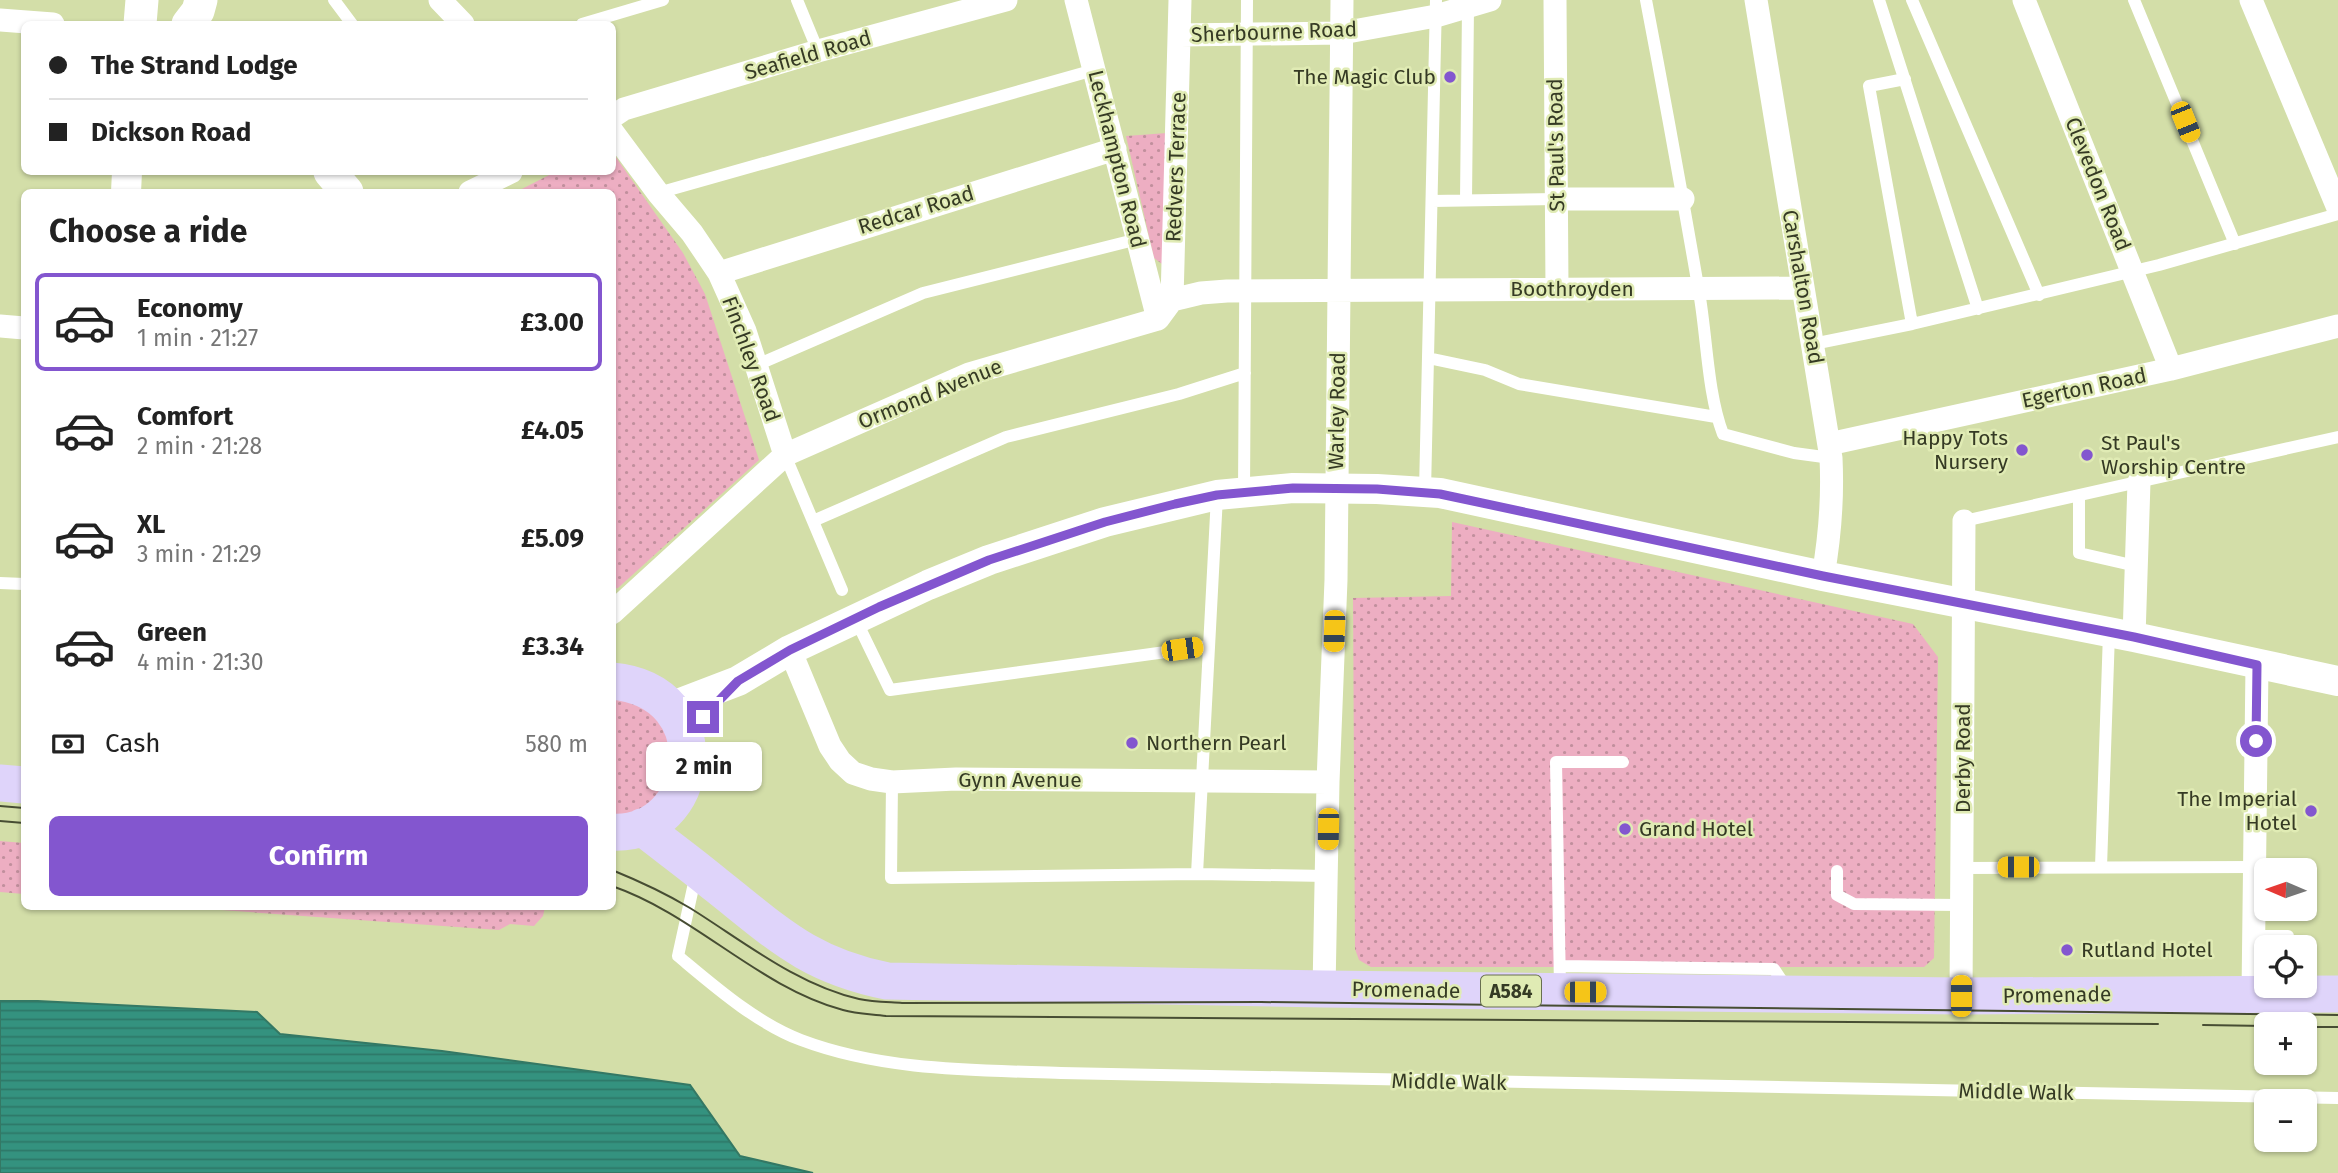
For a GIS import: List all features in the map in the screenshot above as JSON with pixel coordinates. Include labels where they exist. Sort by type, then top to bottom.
[{"type":"main road","points":[[140,21],[142,0]]},
{"type":"main road","points":[[190,21],[203,0]]},
{"type":"main road","points":[[203,0],[215,21]]},
{"type":"main road","points":[[310,175],[322,189]]},
{"type":"main road","points":[[333,175],[344,189]]},
{"type":"main road","points":[[618,678],[652,692],[678,721]]},
{"type":"main road","name":"A584","points":[[627,829],[660,816],[674,802],[682,787],[689,753],[678,721]]},
{"type":"main road","points":[[0,783],[21,785]]},
{"type":"main road","name":"Promenade","points":[[674,802],[705,877]]},
{"type":"main road","name":"Promenade","points":[[627,829],[705,877],[784,940],[817,959],[853,974],[887,981],[1324,989],[1560,979],[1790,994],[2338,994]]},
{"type":"street","points":[[440,0],[460,21]]},
{"type":"street","name":"Seafield Road","points":[[616,114],[624,109],[818,51],[1006,0]]},
{"type":"street","name":"Leckhampton Road","points":[[1076,0],[1158,319]]},
{"type":"street","name":"Redvers Terrace","points":[[1171,300],[1181,0]]},
{"type":"street","name":"Warley Road","points":[[1324,989],[1336,580],[1342,0]]},
{"type":"street","name":"Sherbourne Road","points":[[1180,35],[1342,33],[1436,8],[1468,7],[1490,0]]},
{"type":"street","name":"St Paul's Road","points":[[1555,0],[1557,289]]},
{"type":"street","name":"Clevedon Road","points":[[2024,0],[2171,369]]},
{"type":"street","points":[[2251,0],[2338,208]]},
{"type":"street","name":"Carshalton Road","points":[[1759,1],[1830,452],[1833,494],[1831,529],[1823,576]]},
{"type":"street","points":[[0,20],[21,22]]},
{"type":"street","name":"Finchley Road","points":[[616,136],[692,233],[719,273],[745,331],[785,454]]},
{"type":"street","name":"Redcar Road","points":[[719,273],[1115,149]]},
{"type":"street","points":[[476,189],[505,175]]},
{"type":"street","points":[[1557,199],[1683,199]]},
{"type":"street","name":"Boothroyden","points":[[1340,290],[1803,288]]},
{"type":"street","points":[[1158,319],[1171,300],[1201,293],[1340,290]]},
{"type":"street","name":"Ormond Avenue","points":[[616,609],[785,454],[969,374],[1158,319]]},
{"type":"street","points":[[0,326],[21,328]]},
{"type":"street","name":"Egerton Road","points":[[1830,452],[2338,326]]},
{"type":"street","points":[[2122,635],[2136,566],[2139,482]]},
{"type":"street","points":[[678,721],[790,650],[855,618],[989,560],[1105,522],[1230,494],[1293,488],[1425,491],[1823,576],[2338,681]]},
{"type":"street","name":"Derby Road","points":[[1961,996],[1964,521]]},
{"type":"street","name":"Gynn Avenue","points":[[790,650],[830,746],[840,761],[853,773],[871,779],[891,782],[956,779],[1328,782]]},
{"type":"street","points":[[2255,858],[2257,665]]},
{"type":"street","points":[[2253,993],[2254,902]]},
{"type":"lane","points":[[334,0],[350,21]]},
{"type":"lane","points":[[592,21],[663,0]]},
{"type":"lane","points":[[797,0],[818,51]]},
{"type":"lane","points":[[1197,874],[1209,646],[1245,373],[1247,0]]},
{"type":"lane","points":[[1646,0],[1699,289],[1716,417],[1723,434],[1794,453],[1830,452]]},
{"type":"lane","points":[[1879,0],[1978,309]]},
{"type":"lane","points":[[1912,0],[2039,295]]},
{"type":"lane","points":[[2134,0],[2235,244]]},
{"type":"lane","points":[[1466,200],[1468,7]]},
{"type":"lane","points":[[1425,491],[1436,8]]},
{"type":"lane","points":[[658,193],[1094,70]]},
{"type":"lane","points":[[1905,79],[1870,86],[1912,324]]},
{"type":"lane","points":[[1432,201],[1557,199]]},
{"type":"lane","points":[[1813,344],[2039,295],[2338,214]]},
{"type":"lane","points":[[757,365],[923,293],[1138,239]]},
{"type":"lane","points":[[1428,358],[1485,370],[1519,384],[1716,417]]},
{"type":"lane","points":[[813,522],[1006,437],[1179,394],[1245,373]]},
{"type":"lane","points":[[1964,521],[2338,437]]},
{"type":"lane","points":[[785,454],[842,590]]},
{"type":"lane","points":[[2079,496],[2079,553],[2136,566]]},
{"type":"lane","points":[[0,583],[21,584]]},
{"type":"lane","points":[[855,618],[890,690],[1209,646]]},
{"type":"lane","points":[[2101,867],[2122,635]]},
{"type":"lane","points":[[1560,979],[1556,762],[1623,762]]},
{"type":"lane","points":[[891,782],[891,878],[1197,874],[1327,876]]},
{"type":"lane","points":[[1962,868],[2254,867]]},
{"type":"lane","points":[[1837,871],[1837,895],[1854,904],[1961,905]]},
{"type":"lane","name":"Middle Walk","points":[[705,877],[678,956],[739,1006],[800,1040],[872,1060],[966,1069],[1061,1073],[2338,1098]]},
{"type":"shaded area","points":[[1167,133],[1162,264],[1154,258],[1126,136]]},
{"type":"shaded area","points":[[616,157],[683,253],[705,294],[759,460],[618,588],[616,189],[522,189],[549,175],[616,175]]},
{"type":"shaded area","points":[[1452,522],[1913,624],[1938,657],[1934,958],[1924,967],[1371,967],[1359,960],[1355,949],[1353,598],[1451,596]]},
{"type":"shaded area","points":[[616,695],[647,704],[672,736],[672,776],[647,808],[616,817]]},
{"type":"shaded area","points":[[0,841],[21,843],[21,894],[0,892]]},
{"type":"shaded area","points":[[221,910],[544,910],[543,916],[534,926],[510,924],[499,930]]},
{"type":"water","points":[[0,1001],[257,1012],[280,1034],[442,1051],[690,1085],[740,1156],[813,1173],[0,1173]]},
{"type":"tram line","points":[[0,806],[21,808]]},
{"type":"tram line","points":[[0,821],[21,823]]},
{"type":"tram line","points":[[616,872],[681,903],[750,948],[814,984],[859,999],[875,1001],[1261,1002],[2338,1015]]},
{"type":"tram line","points":[[616,888],[672,914],[755,968],[812,999],[848,1011],[886,1016],[2158,1024]]},
{"type":"tram line","points":[[2203,1025],[2254,1026]]},
{"type":"tram line","points":[[2317,1027],[2338,1027]]},
{"type":"place","name":"The Magic Club","points":[[1450,77]]},
{"type":"place","name":"Happy Tots Nursery","points":[[2022,450]]},
{"type":"place","name":"St Paul's Worship Centre","points":[[2087,455]]},
{"type":"place","name":"Northern Pearl","points":[[1132,743]]},
{"type":"place","name":"The Imperial Hotel","points":[[2311,811]]},
{"type":"place","name":"Grand Hotel","points":[[1625,829]]},
{"type":"place","name":"Rutland Hotel","points":[[2067,950]]},
{"type":"route","points":[[703,717],[738,681],[790,650],[879,607],[989,560],[1105,522],[1217,495],[1335,487],[1425,491],[1963,605],[2134,637],[2257,665],[2256,741]]}]
